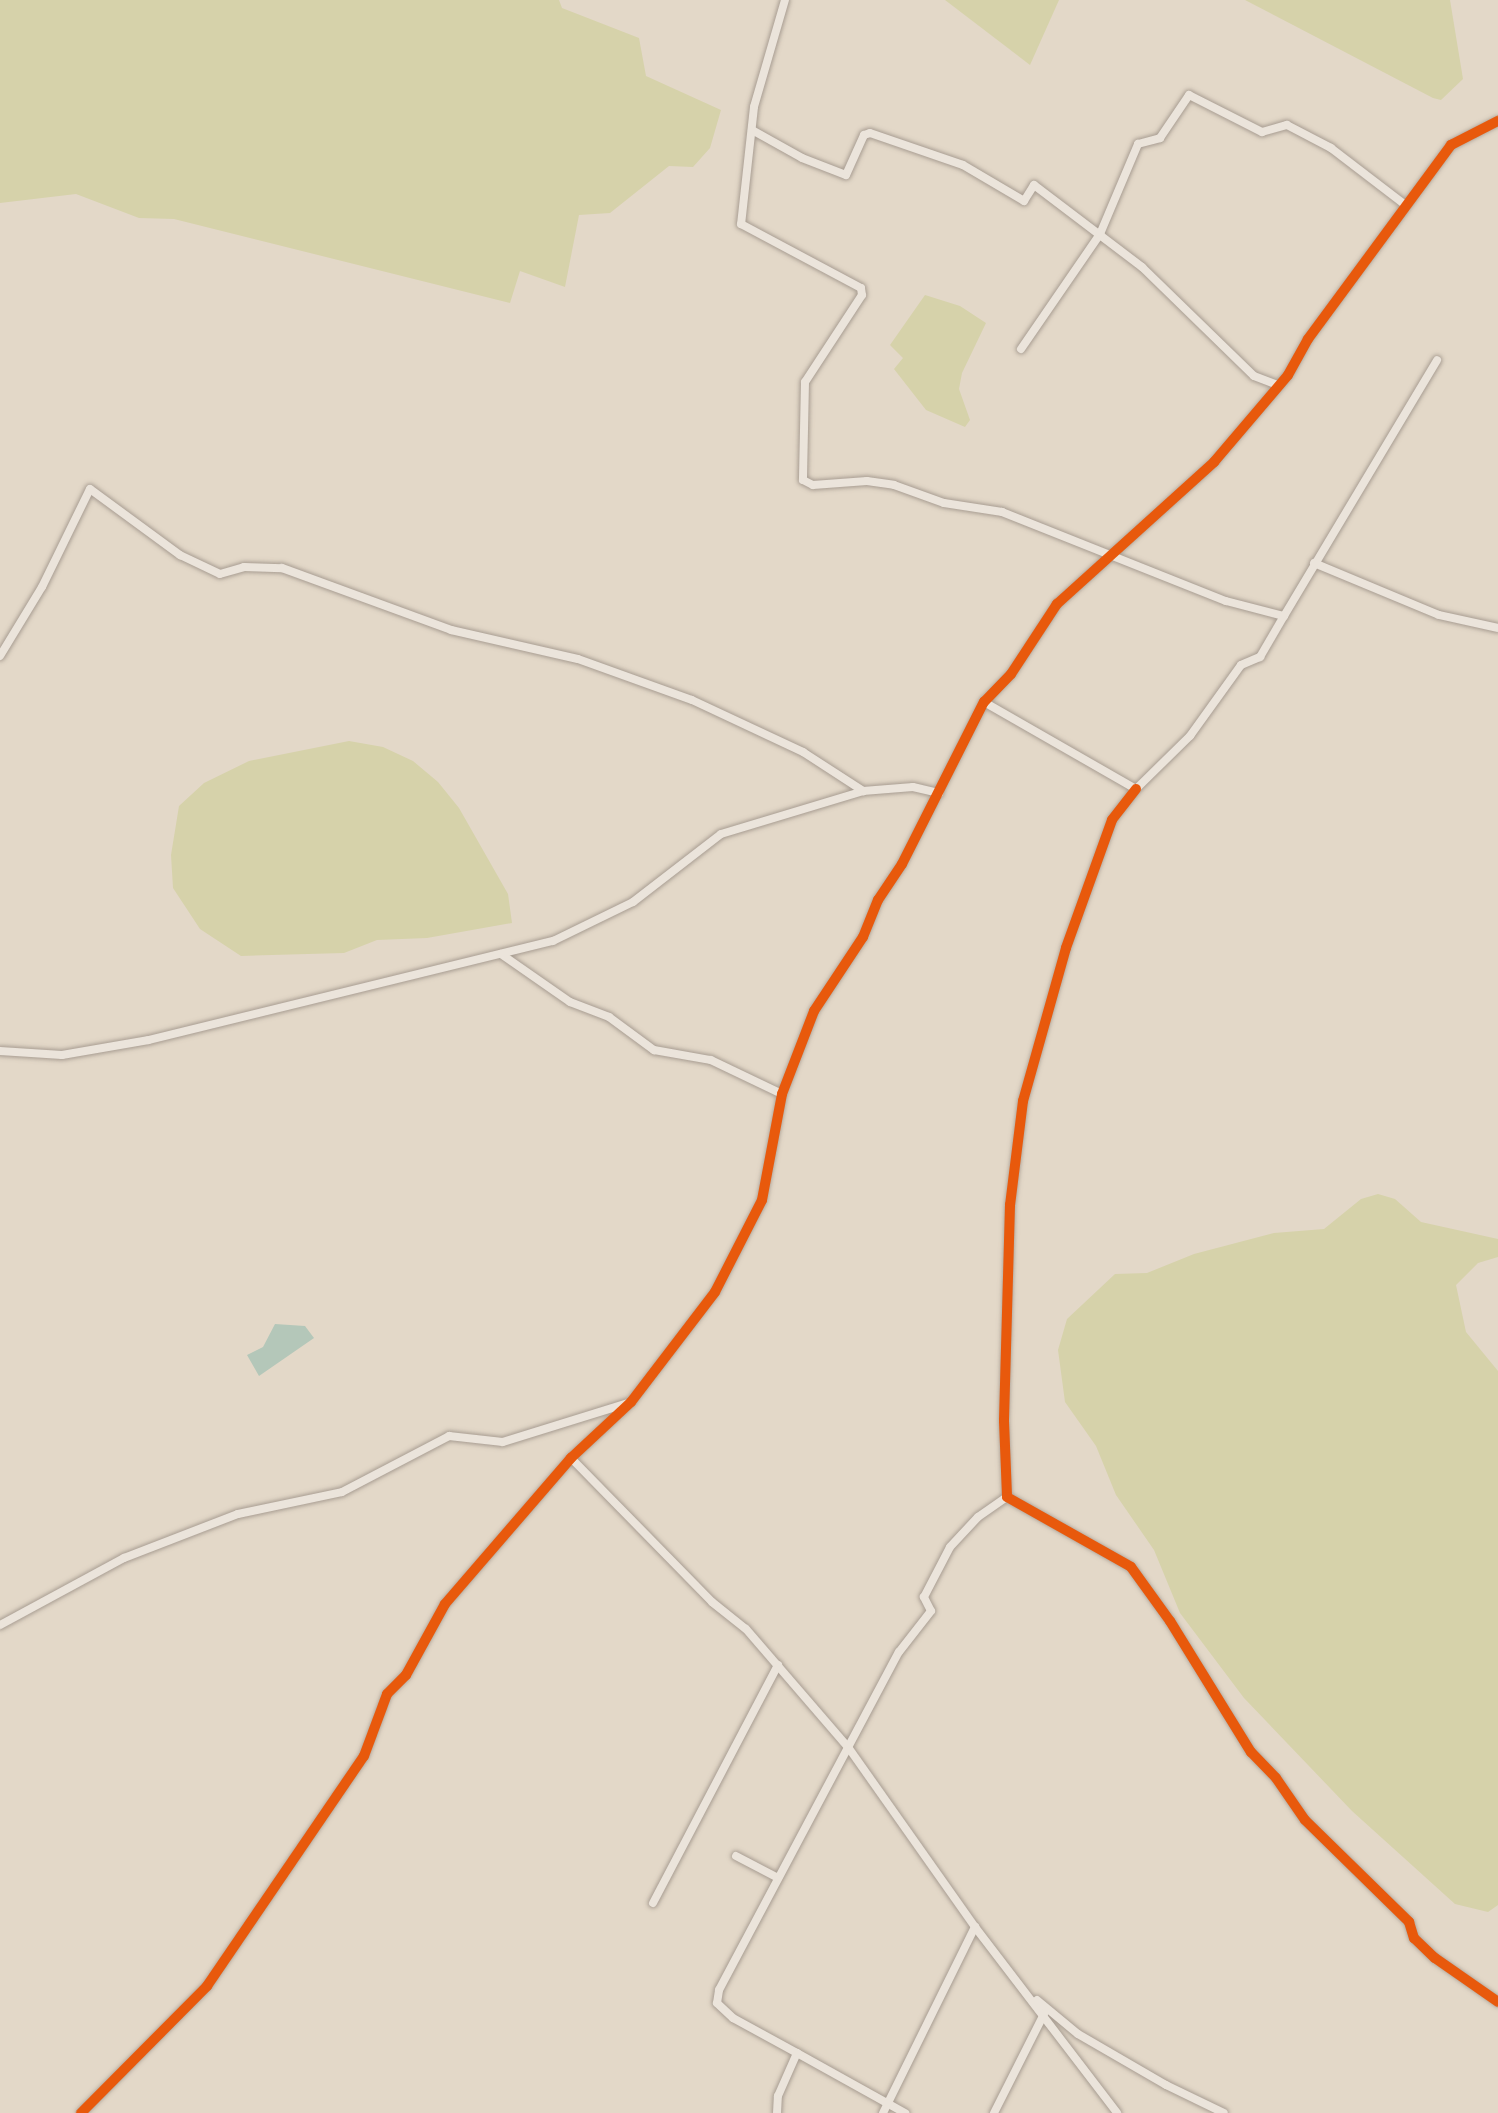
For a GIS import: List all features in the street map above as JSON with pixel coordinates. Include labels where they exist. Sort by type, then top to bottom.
[{"type":"street","points":[[785,0],[754,107],[741,224],[861,288],[862,295],[805,382],[803,480],[813,485],[867,481],[894,485],[944,503],[1002,512],[1226,601],[1284,616]]},
{"type":"street","points":[[1021,349],[1100,234],[1138,144],[1160,138],[1189,95],[1262,132],[1287,125],[1332,148],[1405,204]]},
{"type":"street","points":[[82,2113],[207,1986],[364,1756],[387,1694],[405,1675],[445,1605],[571,1458],[631,1402],[715,1292],[762,1200],[782,1094],[814,1011],[863,937],[878,900],[939,793],[984,702],[1011,674],[1057,604],[1214,462],[1279,386],[1405,204],[1451,145],[1498,121]]},
{"type":"street","points":[[752,130],[802,158],[846,174],[864,135],[870,133],[963,165],[1024,201],[1034,186],[1100,234],[1177,298],[1254,376],[1279,386]]},
{"type":"street","points":[[1007,1497],[1004,1421],[1010,1205],[1023,1101],[1066,948],[1107,832],[1136,789],[1191,736],[1241,665],[1260,657],[1437,360]]},
{"type":"street","points":[[0,656],[42,587],[90,489],[180,555],[220,574],[244,567],[282,568],[451,630],[578,659],[692,700],[803,752],[863,791]]},
{"type":"street","points":[[1314,563],[1439,615],[1498,628]]},
{"type":"street","points":[[984,702],[1136,789]]},
{"type":"street","points":[[0,1051],[62,1055],[149,1040],[553,942],[633,902],[721,834],[863,791],[913,787],[939,793]]},
{"type":"street","points":[[501,954],[570,1002],[609,1017],[654,1050],[711,1060],[782,1094]]},
{"type":"street","points":[[0,1625],[124,1558],[238,1514],[342,1492],[449,1436],[503,1442],[631,1402]]},
{"type":"street","points":[[571,1458],[778,1665],[848,1747],[975,1927],[1044,2014],[1113,2111]]},
{"type":"street","points":[[905,2113],[885,2109],[797,2053],[733,2018],[717,2003],[719,1990],[899,1652],[931,1611],[923,1597],[950,1547],[978,1517],[1007,1497]]},
{"type":"street","points":[[1007,1497],[1130,1567],[1170,1621],[1251,1752],[1276,1778],[1305,1820],[1409,1922],[1414,1938],[1435,1958],[1498,2002]]},
{"type":"street","points":[[653,1903],[778,1665]]},
{"type":"street","points":[[736,1856],[778,1878]]},
{"type":"street","points":[[885,2109],[975,1927]]},
{"type":"street","points":[[1024,1989],[1079,2034],[1166,2085],[1224,2113]]},
{"type":"street","points":[[994,2113],[1044,2014]]},
{"type":"street","points":[[777,2113],[778,2096],[797,2053]]},
{"type":"shaded area","points":[[0,0],[559,0],[562,8],[639,38],[646,76],[721,110],[710,148],[693,167],[669,166],[610,213],[579,215],[565,287],[520,271],[510,303],[174,219],[139,218],[76,194],[0,203]]},
{"type":"shaded area","points":[[945,0],[1059,0],[1030,65]]},
{"type":"shaded area","points":[[1245,0],[1450,0],[1463,79],[1441,100],[1433,98]]},
{"type":"shaded area","points":[[925,295],[960,306],[986,323],[962,373],[959,389],[970,420],[965,427],[926,410],[894,369],[903,358],[890,345]]},
{"type":"shaded area","points":[[349,741],[383,747],[413,761],[438,782],[459,808],[508,894],[512,923],[427,938],[377,940],[344,953],[241,956],[200,929],[173,888],[171,855],[179,806],[204,783],[249,761]]},
{"type":"shaded area","points":[[1378,1194],[1395,1199],[1421,1222],[1498,1239],[1498,1257],[1478,1263],[1456,1285],[1466,1332],[1498,1371],[1498,1905],[1488,1912],[1455,1904],[1352,1811],[1244,1698],[1180,1613],[1154,1550],[1116,1495],[1096,1446],[1065,1402],[1058,1350],[1067,1319],[1115,1274],[1147,1273],[1194,1254],[1274,1233],[1324,1229],[1361,1199]]},
{"type":"shaded area","points":[[275,1324],[305,1326],[314,1338],[259,1376],[247,1355],[263,1347]]},
{"type":"cycle path","points":[[81,2113],[207,1986],[364,1756],[387,1694],[406,1675],[445,1604],[571,1458],[631,1402],[715,1292],[762,1200],[782,1094],[814,1011],[863,937],[878,900],[902,864],[984,702],[1011,674],[1057,604],[1214,462],[1288,375],[1308,339],[1451,145],[1498,121]]},
{"type":"cycle path","points":[[1136,789],[1112,820],[1066,948],[1023,1101],[1010,1205],[1004,1421],[1007,1497],[1131,1567],[1170,1621],[1251,1752],[1276,1778],[1305,1820],[1409,1922],[1414,1938],[1435,1958],[1498,2002]]}]
